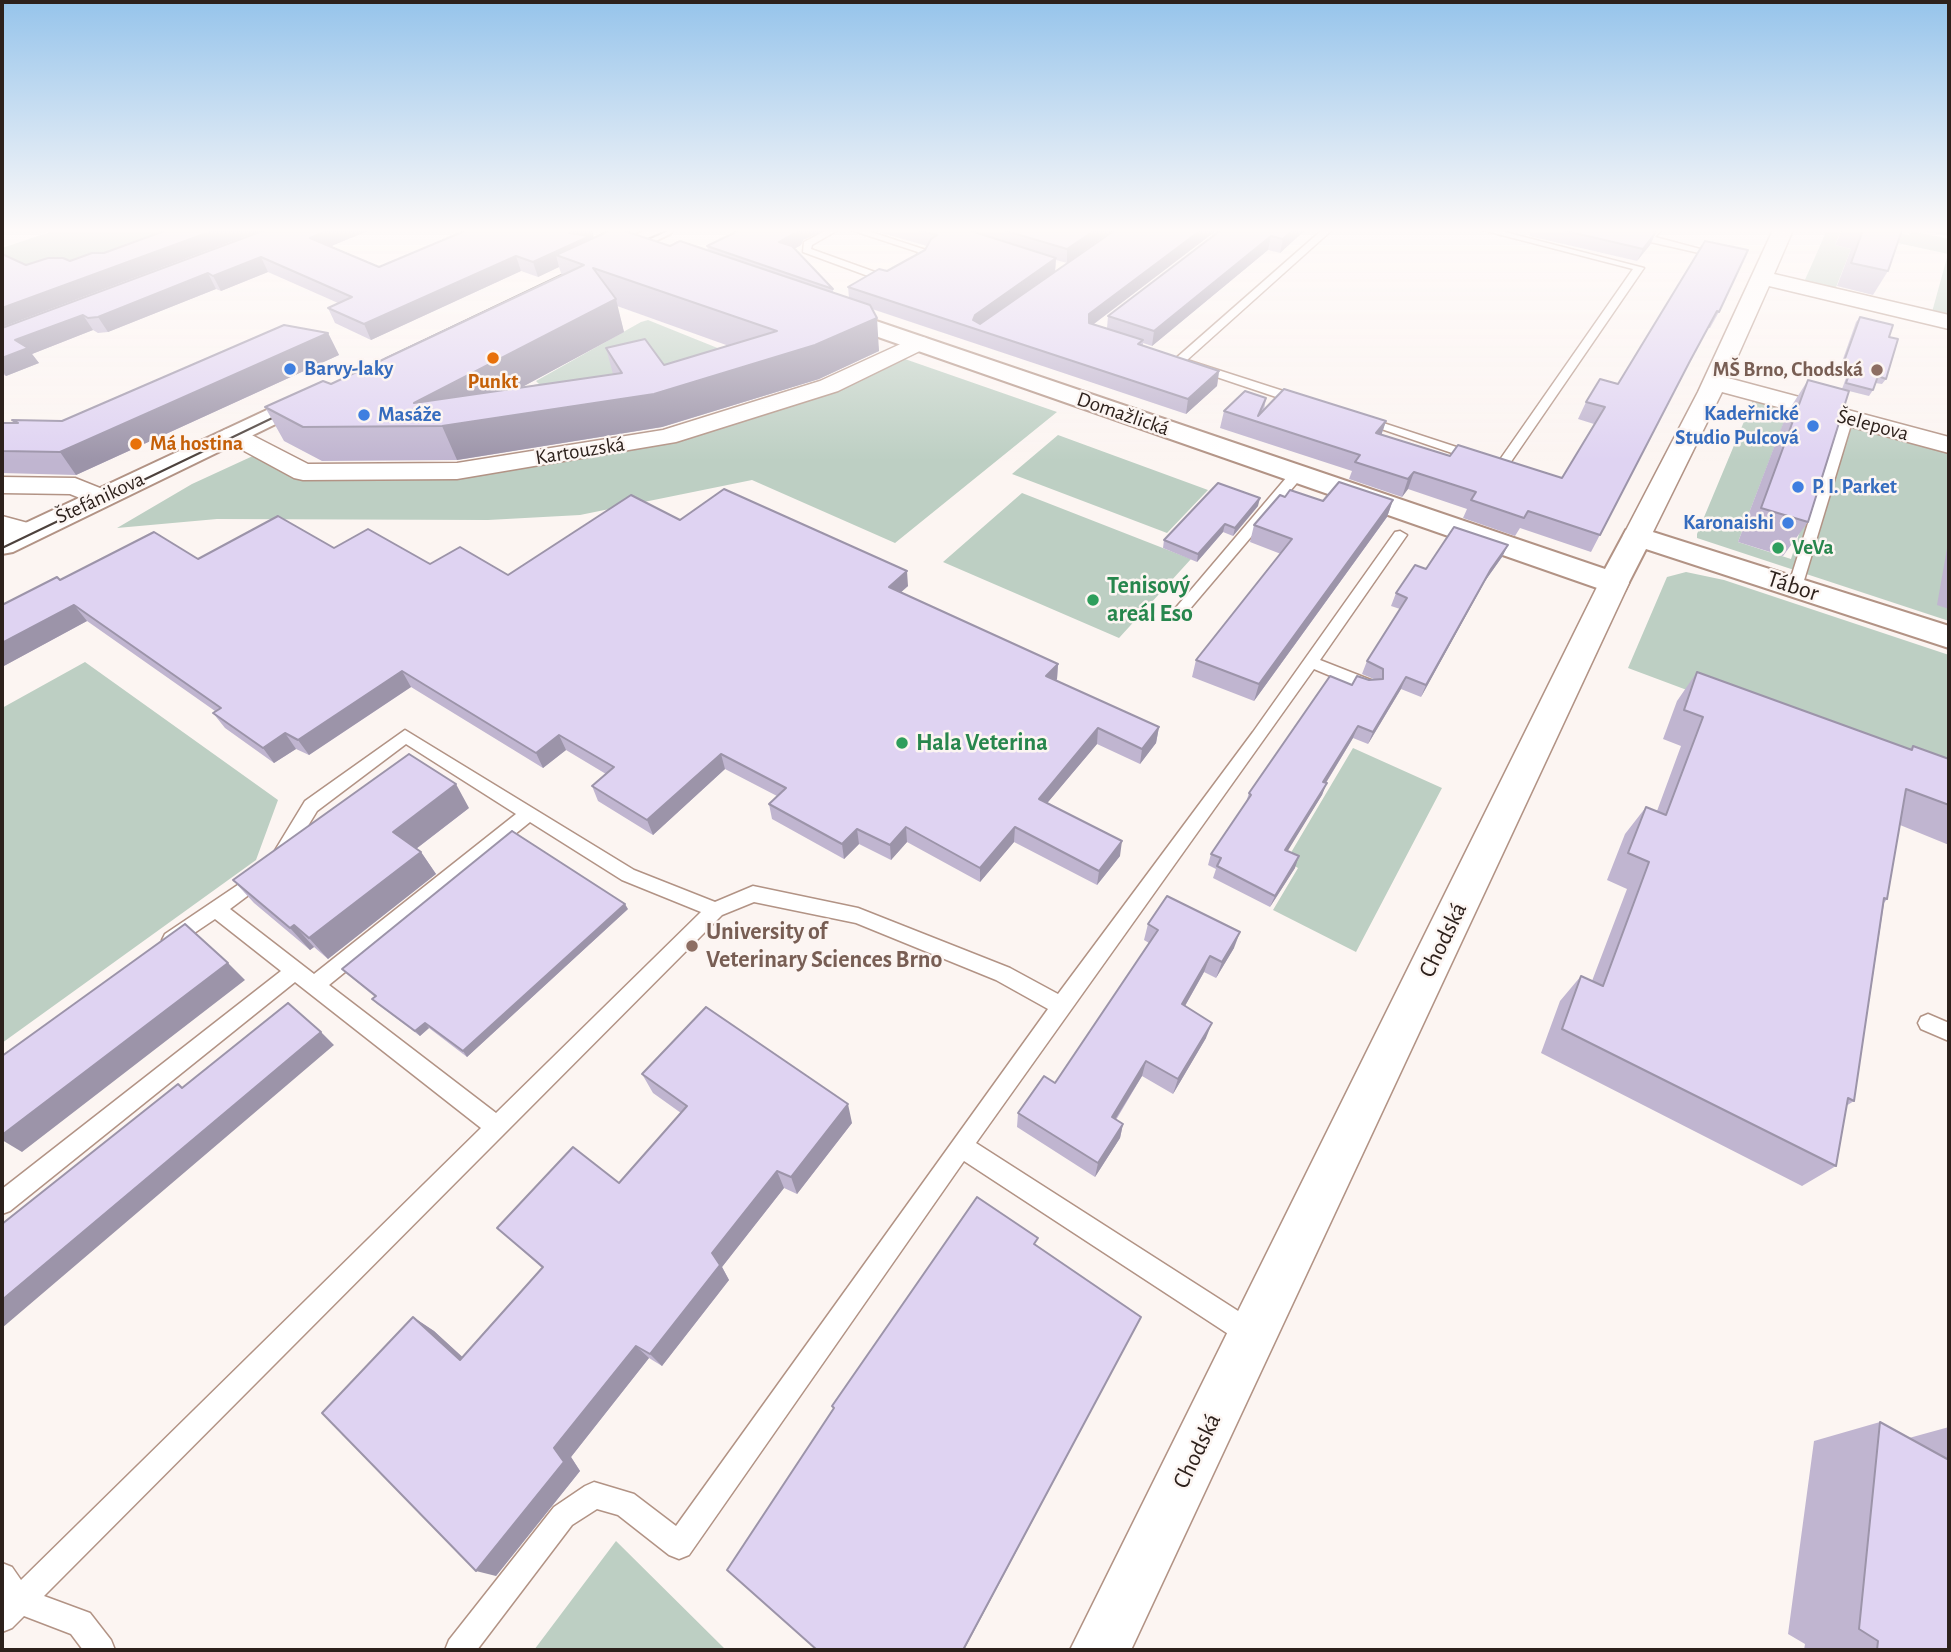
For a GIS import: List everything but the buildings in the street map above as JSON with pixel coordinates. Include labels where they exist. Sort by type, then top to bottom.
[{"type":"street","name":"Domažlická","points":[[815,307],[1614,583]]},
{"type":"street","name":"Chodská","points":[[1100,1650],[1614,583],[1715,382],[1749,307]]},
{"type":"street","points":[[1886,307],[1949,322]]},
{"type":"street","name":"Kartouzská","points":[[233,435],[303,472],[457,471],[667,437],[829,386],[918,342]]},
{"type":"street","name":"Šelepova","points":[[1715,382],[1949,445]]},
{"type":"street","name":"Štefánikova","points":[[2,545],[16,528],[100,498],[339,384]]},
{"type":"street","points":[[2,485],[75,486],[100,498]]},
{"type":"street","name":"Tábor","points":[[1637,536],[1949,637]]},
{"type":"lane","points":[[1179,361],[1240,307]]},
{"type":"lane","points":[[1347,416],[1502,466],[1612,307]]},
{"type":"lane","points":[[1167,357],[1308,403]]},
{"type":"lane","points":[[1796,587],[1847,418]]},
{"type":"lane","points":[[1178,614],[1297,474]]},
{"type":"lane","points":[[459,1650],[564,1517],[594,1495],[625,1503],[679,1545],[1400,534]]},
{"type":"lane","points":[[1311,662],[1370,686]]},
{"type":"lane","points":[[159,950],[274,867],[311,806],[405,736],[628,875],[715,910]]},
{"type":"lane","points":[[315,985],[529,813]]},
{"type":"lane","points":[[11,1609],[715,910],[753,894],[858,916],[1003,974],[1061,1006]]},
{"type":"lane","points":[[216,909],[497,1126]]},
{"type":"lane","points":[[2,1203],[296,970]]},
{"type":"lane","points":[[1928,1023],[1949,1032]]},
{"type":"lane","points":[[961,1146],[1253,1335]]},
{"type":"lane","points":[[2,1577],[11,1609]]},
{"type":"lane","points":[[11,1609],[80,1623],[101,1650]]},
{"type":"green space","points":[[1933,307],[1949,307],[1949,316],[1932,312]]},
{"type":"green space","points":[[648,320],[720,349],[741,337],[772,349],[528,389],[524,387],[539,384],[536,381]]},
{"type":"green space","points":[[902,358],[1057,412],[895,543],[752,480],[580,515],[488,520],[217,519],[117,528],[192,484],[255,455],[296,477],[459,477],[665,442]]},
{"type":"green space","points":[[1753,400],[1789,409],[1738,542],[1791,559],[1834,426],[1813,416],[1949,453],[1949,621],[1697,538]]},
{"type":"green space","points":[[1058,435],[1208,490],[1167,533],[1012,474]]},
{"type":"green space","name":"Tenisový areál Eso","points":[[1022,493],[1191,559],[1119,638],[943,562]]},
{"type":"green space","points":[[1686,572],[1724,580],[1949,655],[1949,788],[1628,668],[1667,577]]},
{"type":"green space","points":[[85,662],[278,800],[256,860],[2,1043],[2,708]]},
{"type":"green space","points":[[1353,748],[1442,788],[1356,952],[1273,910],[1298,868],[1286,861]]},
{"type":"green space","points":[[616,1541],[726,1650],[534,1650]]},
{"type":"tram line","points":[[385,359],[494,307]]},
{"type":"tram line","points":[[2,548],[289,410]]},
{"type":"place","name":"Punkt","points":[[493,358]]},
{"type":"place","name":"Barvy-laky","points":[[290,369]]},
{"type":"place","name":"MŠ Brno, Chodská","points":[[1877,370]]},
{"type":"place","name":"Masáže","points":[[364,415]]},
{"type":"place","name":"Kadeřnické Studio Pulcová","points":[[1813,426]]},
{"type":"place","name":"Má hostina","points":[[136,444]]},
{"type":"place","name":"P. I. Parket","points":[[1798,487]]},
{"type":"place","name":"Karonaishi","points":[[1788,523]]},
{"type":"place","name":"VeVa","points":[[1778,548]]},
{"type":"place","name":"Tenisový areál Eso","points":[[1093,600]]},
{"type":"place","name":"Hala Veterina","points":[[902,743]]},
{"type":"place","name":"University of Veterinary Sciences Brno","points":[[692,946]]}]
